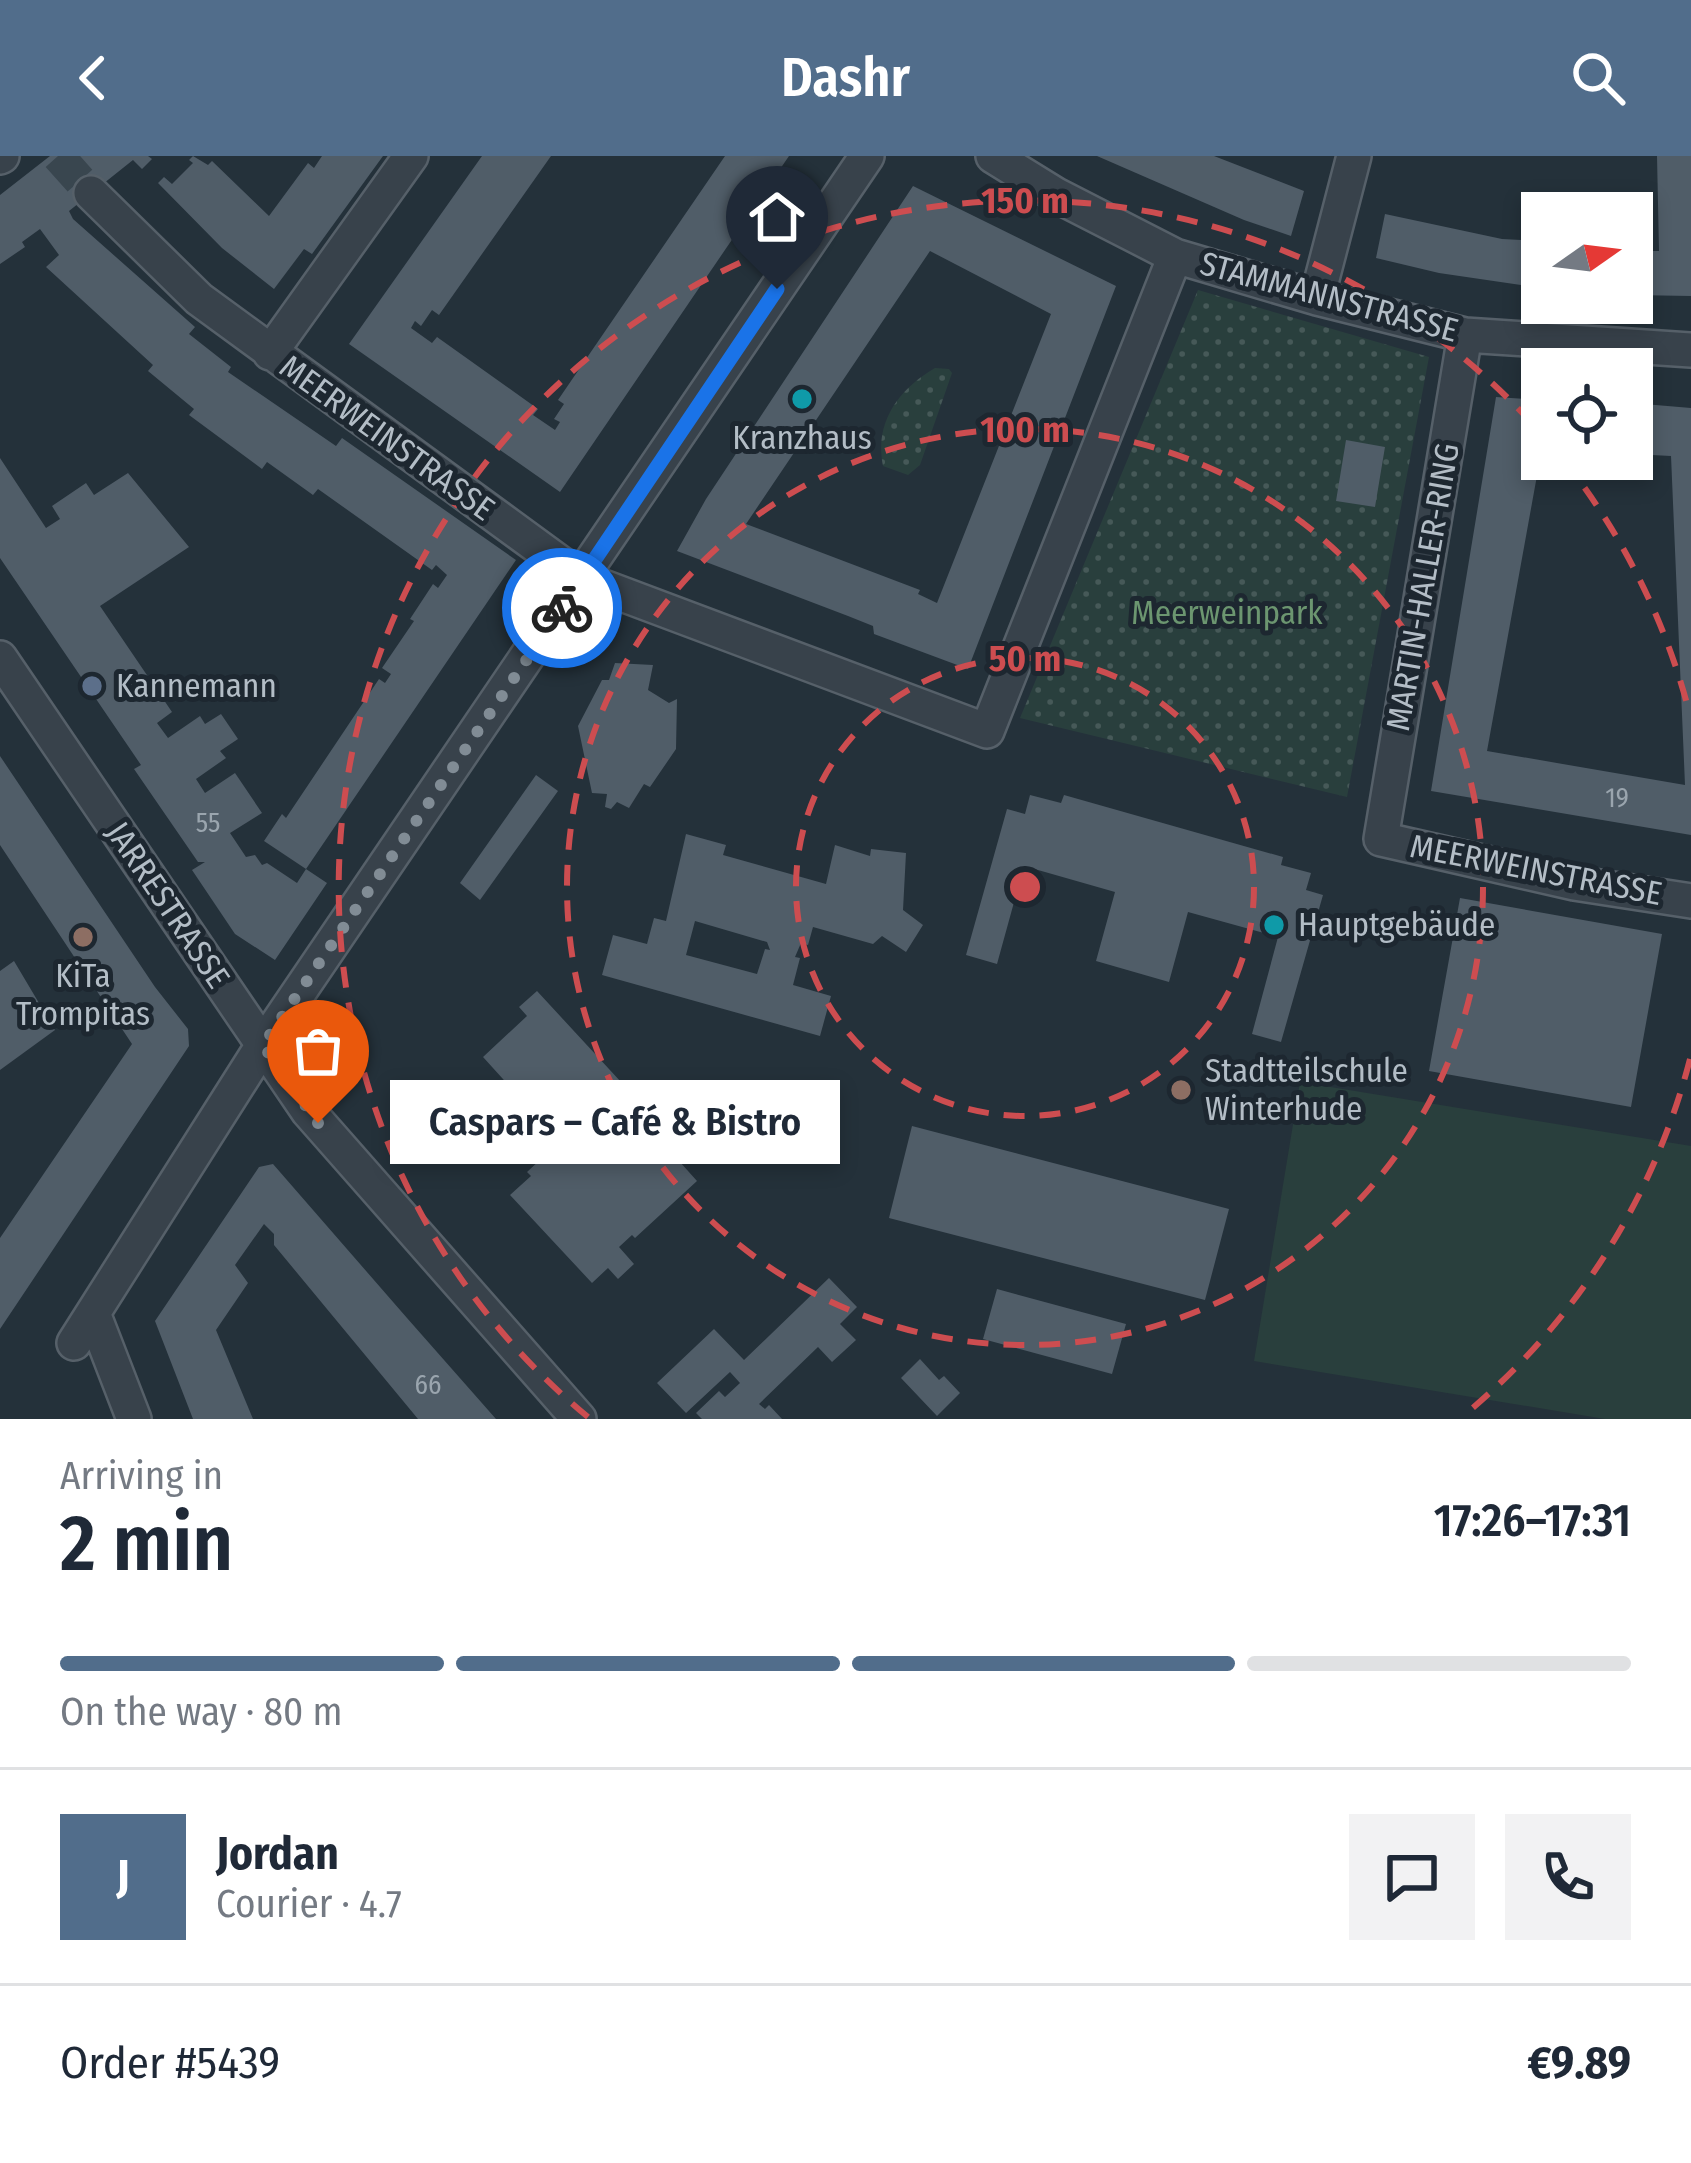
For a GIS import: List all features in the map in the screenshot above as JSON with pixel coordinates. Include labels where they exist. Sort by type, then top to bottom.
[{"type":"street","points":[[270,353],[411,156]]},
{"type":"street","points":[[74,1343],[263,1045],[867,156]]},
{"type":"street","name":"STAMMANNSTRASSE","points":[[993,156],[1056,195],[1175,256],[1317,298],[1465,335],[1691,350]]},
{"type":"street","points":[[1317,298],[1354,156]]},
{"type":"street","name":"MEERWEINSTRASSE","points":[[91,194],[199,299],[582,579],[987,731],[1175,256]]},
{"type":"street","name":"MARTIN-HALLER-RING","points":[[1381,838],[1465,335]]},
{"type":"street","name":"JARRESTRASSE","points":[[0,658],[308,1112],[579,1419]]},
{"type":"street","name":"MEERWEINSTRASSE","points":[[1381,838],[1574,883],[1691,901]]},
{"type":"street","points":[[93,1313],[134,1419]]},
{"type":"green space","name":"Meerweinpark","points":[[1198,290],[1429,357],[1347,797],[1020,718]]},
{"type":"green space","points":[[935,368],[952,373],[920,465],[908,475],[883,466],[882,435],[892,408],[910,386]]},
{"type":"green space","points":[[1300,1082],[1691,1146],[1691,1419],[1605,1419],[1254,1361]]},
{"type":"building","points":[[50,156],[152,159],[142,169],[133,160],[69,211],[73,219],[195,327],[189,334],[231,367],[228,372],[336,446],[342,438],[516,560],[306,869],[264,841],[282,814],[286,818],[379,679],[385,683],[391,674],[382,668],[414,621],[410,619],[433,584],[438,588],[447,575],[436,565],[432,570],[318,489],[313,495],[267,462],[262,469],[189,415],[194,409],[148,371],[153,365],[46,267],[59,255],[40,229],[22,242],[25,247],[0,264],[0,195]]},
{"type":"building","points":[[193,156],[208,165],[212,161],[269,216],[308,163],[314,168],[322,156],[383,156],[312,254],[304,249],[274,289],[222,248],[158,183],[164,177],[172,184],[193,163],[189,160]]},
{"type":"building","points":[[482,156],[551,156],[439,315],[432,310],[421,326],[415,321],[411,328],[432,343],[437,337],[538,409],[533,415],[555,430],[560,422],[554,419],[564,404],[558,400],[725,156],[789,156],[560,492],[349,344]]},
{"type":"building","points":[[1097,156],[1214,156],[1304,191],[1291,236]]},
{"type":"building","points":[[1657,156],[1691,156],[1691,296],[1653,295],[1653,251],[1659,251]]},
{"type":"building","name":"Kranzhaus","points":[[913,186],[1116,286],[968,669],[874,634],[873,626],[677,551],[706,499]],"holes":[[[930,251],[1051,314],[937,603],[918,594],[920,590],[746,524]]]},
{"type":"building","points":[[1385,214],[1521,240],[1521,285],[1439,273],[1376,258]]},
{"type":"building","points":[[1496,397],[1521,399],[1521,480],[1536,480],[1487,751],[1685,785],[1671,456],[1653,455],[1653,405],[1691,408],[1691,835],[1431,791]]},
{"type":"building","points":[[1346,440],[1385,447],[1375,507],[1336,501]]},
{"type":"building","points":[[0,458],[46,528],[60,519],[52,506],[86,483],[94,495],[128,473],[189,547],[100,606],[172,712],[157,723],[168,738],[200,716],[205,724],[221,714],[238,739],[220,751],[226,758],[196,779],[205,793],[235,773],[262,813],[230,833],[246,857],[255,855],[262,865],[267,863],[297,883],[306,869],[327,883],[275,960],[235,934],[192,870],[205,862],[198,862],[134,769],[141,765],[0,558]]},
{"type":"building","points":[[615,663],[653,665],[648,690],[669,703],[677,699],[676,749],[629,808],[617,802],[611,809],[605,807],[607,794],[592,793],[578,726]]},
{"type":"building","points":[[0,756],[188,1029],[189,1046],[0,1329],[0,1238],[132,1044],[0,845]]},
{"type":"building","points":[[536,775],[558,791],[480,900],[460,883]]},
{"type":"building","name":"Hauptgebäude","points":[[1030,795],[1061,803],[1064,795],[1283,857],[1281,865],[1311,873],[1306,890],[1323,895],[1281,1042],[1252,1034],[1278,937],[1188,912],[1169,982],[1096,961],[1115,892],[1024,866],[997,964],[966,955],[1007,809],[1025,814]]},
{"type":"building","points":[[686,834],[726,845],[723,855],[826,884],[835,845],[870,856],[871,849],[906,853],[903,910],[923,925],[906,952],[882,936],[873,944],[813,927],[808,945],[801,943],[795,957],[800,958],[793,985],[831,996],[820,1036],[602,975],[613,935],[647,944],[654,918],[666,921]],"holes":[[[695,921],[767,942],[770,950],[765,949],[757,974],[686,955]]]},
{"type":"building","points":[[1460,898],[1662,934],[1631,1107],[1429,1071]]},
{"type":"building","points":[[14,961],[55,1030],[0,1070],[0,971]]},
{"type":"building","points":[[537,991],[657,1121],[641,1135],[654,1149],[662,1142],[697,1181],[619,1247],[634,1264],[618,1279],[608,1268],[592,1283],[510,1195],[569,1133],[552,1115],[543,1123],[483,1057],[527,1016],[519,1007]]},
{"type":"building","points":[[912,1126],[1229,1209],[1205,1300],[889,1218]]},
{"type":"building","points":[[273,1164],[496,1419],[418,1419],[274,1245],[274,1234],[264,1224],[235,1265],[248,1283],[216,1330],[253,1419],[193,1419],[155,1321],[259,1167]]},
{"type":"building","points":[[829,1278],[857,1307],[840,1324],[856,1340],[832,1362],[818,1347],[759,1404],[765,1409],[769,1405],[782,1419],[702,1419],[696,1413],[719,1391],[725,1397],[740,1383],[730,1372],[686,1413],[657,1383],[714,1329],[744,1360]]},
{"type":"building","points":[[997,1289],[1126,1324],[1112,1374],[983,1339]]},
{"type":"building","points":[[920,1359],[939,1380],[944,1376],[960,1393],[937,1416],[901,1378]]},
{"type":"tunnel","points":[[58,156],[91,193]]},
{"type":"way so far","points":[[318,1123],[263,1045],[562,608]]},
{"type":"place","name":"Kranzhaus","points":[[802,399]]},
{"type":"place","name":"Kannemann","points":[[92,686]]},
{"type":"place","name":"Hauptgebäude","points":[[1274,925]]},
{"type":"place","name":"KiTa Trompitas","points":[[83,937]]},
{"type":"place","name":"Stadtteilschule Winterhude","points":[[1181,1090]]},
{"type":"place","name":"Caspars – Café & Bistro","points":[[318,1123]]},
{"type":"route","points":[[562,608],[777,289]]}]
